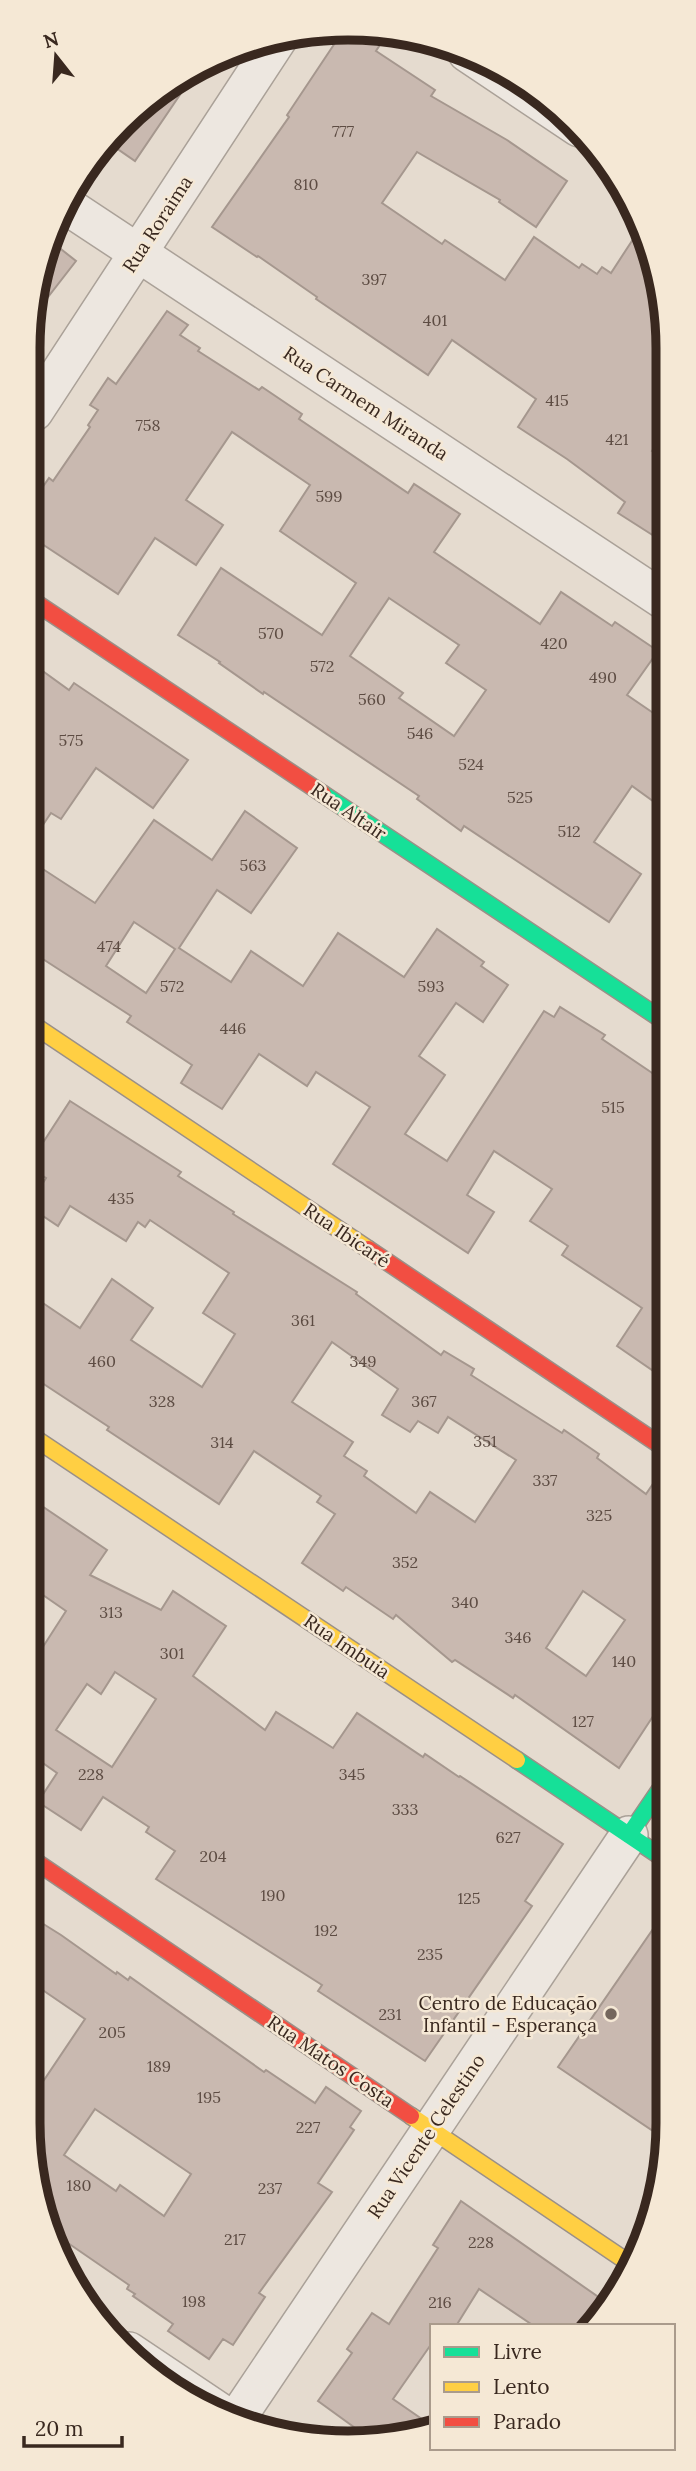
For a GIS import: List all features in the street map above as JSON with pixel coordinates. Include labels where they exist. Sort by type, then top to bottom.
[{"type":"street","name":"Rua Roraima","points":[[40,403],[271,50]]},
{"type":"street","name":"Rua Carmem Miranda","points":[[73,209],[656,595]]},
{"type":"street","name":"Rua Altair","points":[[40,606],[656,1016]]},
{"type":"street","name":"Rua Ibicaré","points":[[40,1029],[656,1442]]},
{"type":"street","name":"Rua Imbuia","points":[[40,1442],[656,1853]]},
{"type":"street","name":"Rua Vicente Celestino","points":[[242,2411],[656,1795]]},
{"type":"street","name":"Rua Matos Costa","points":[[40,1864],[624,2259]]},
{"type":"building","points":[[337,41],[382,42],[376,51],[435,90],[431,96],[507,140],[567,181],[536,227],[499,202],[500,200],[417,152],[382,203],[442,244],[445,240],[505,280],[534,237],[579,268],[582,264],[597,274],[602,267],[611,273],[635,237],[650,288],[655,328],[656,445],[652,451],[656,454],[656,537],[618,513],[625,502],[518,427],[536,399],[452,340],[428,375],[212,227],[289,117],[287,115]]},
{"type":"building","points":[[186,86],[135,161],[115,147],[145,117]]},
{"type":"building","points":[[58,247],[76,261],[44,302]]},
{"type":"building","points":[[167,311],[188,325],[180,335],[200,348],[198,351],[259,390],[262,387],[302,414],[299,419],[408,493],[414,484],[460,514],[434,552],[540,624],[561,592],[612,626],[615,622],[656,650],[656,654],[627,695],[656,715],[656,803],[632,786],[594,842],[641,874],[609,922],[464,826],[461,831],[417,799],[419,796],[178,635],[221,568],[322,635],[356,583],[280,531],[310,485],[232,432],[186,500],[223,525],[196,565],[155,538],[118,594],[40,543],[40,491],[49,478],[53,481],[90,427],[88,425],[98,410],[90,405],[108,378],[116,384]],"holes":[[[389,598],[459,645],[446,663],[486,690],[454,736],[399,698],[403,693],[350,656]]]},
{"type":"building","points":[[40,669],[69,690],[74,683],[188,760],[153,808],[96,768],[61,819],[51,813],[40,829]]},
{"type":"building","points":[[245,811],[297,848],[251,913],[217,890],[179,948],[231,982],[251,951],[303,986],[338,933],[404,977],[437,929],[484,962],[481,966],[508,985],[483,1022],[456,1003],[419,1056],[445,1075],[405,1134],[447,1161],[544,1011],[554,1017],[560,1007],[605,1035],[602,1039],[656,1076],[656,1364],[652,1370],[617,1346],[642,1308],[562,1255],[568,1246],[530,1221],[552,1189],[494,1151],[467,1195],[494,1212],[468,1253],[333,1164],[370,1107],[316,1072],[307,1086],[259,1054],[222,1109],[181,1083],[192,1065],[127,1022],[131,1016],[40,957],[40,867],[95,903],[154,820],[212,860]],"holes":[[[134,922],[175,949],[146,993],[106,966]]]},
{"type":"building","points":[[70,1101],[181,1172],[178,1176],[234,1212],[233,1214],[357,1292],[356,1294],[441,1355],[444,1351],[474,1369],[471,1375],[562,1433],[564,1430],[599,1454],[597,1458],[646,1494],[656,1479],[656,1712],[619,1768],[515,1695],[513,1698],[455,1660],[452,1662],[396,1615],[393,1619],[346,1587],[343,1591],[302,1563],[335,1514],[317,1502],[321,1496],[254,1451],[219,1504],[107,1430],[109,1427],[40,1382],[40,1301],[80,1328],[112,1279],[153,1308],[131,1340],[202,1387],[235,1334],[203,1313],[229,1273],[150,1220],[145,1227],[138,1222],[126,1241],[70,1206],[58,1226],[40,1214],[40,1188],[46,1178],[40,1174],[40,1147]],"holes":[[[332,1342],[398,1389],[382,1415],[410,1432],[418,1421],[438,1433],[448,1417],[516,1460],[475,1522],[430,1492],[416,1513],[364,1476],[367,1471],[344,1456],[353,1442],[292,1402]],[[583,1591],[625,1620],[586,1676],[546,1648]]]},
{"type":"building","points":[[40,1505],[107,1550],[90,1575],[161,1610],[173,1591],[226,1626],[193,1676],[265,1730],[276,1712],[333,1748],[357,1713],[423,1757],[425,1754],[460,1776],[563,1844],[525,1901],[532,1906],[425,2061],[318,1991],[322,1985],[156,1879],[175,1851],[146,1832],[149,1827],[103,1797],[81,1830],[40,1803],[40,1799],[57,1773],[40,1761],[40,1651],[66,1611],[40,1593]],"holes":[[[115,1672],[156,1699],[112,1767],[56,1730],[87,1684],[101,1694]]]},
{"type":"building","points":[[40,1922],[116,1974],[117,1972],[128,1980],[130,1977],[264,2072],[266,2070],[315,2103],[326,2087],[361,2111],[350,2127],[354,2130],[318,2183],[332,2192],[259,2293],[265,2297],[233,2345],[223,2339],[209,2359],[168,2331],[173,2324],[133,2296],[135,2294],[127,2289],[129,2285],[64,2240],[57,2222],[43,2163],[40,2077],[44,2080],[85,2019],[40,1988]],"holes":[[[95,2109],[191,2174],[164,2216],[120,2185],[116,2191],[64,2155]]]},
{"type":"building","points":[[656,1925],[656,2133],[558,2067]]},
{"type":"building","points":[[461,2201],[601,2299],[581,2324],[531,2324],[479,2289],[457,2324],[430,2324],[430,2346],[393,2399],[425,2421],[359,2430],[318,2401],[352,2353],[347,2349],[372,2313],[389,2324],[438,2248],[433,2245]]},
{"type":"traffic: fast","points":[[323,794],[656,1016]]},
{"type":"traffic: fast","points":[[517,1760],[656,1853]]},
{"type":"traffic: fast","points":[[629,1835],[656,1795]]},
{"type":"traffic: slow","points":[[40,1029],[368,1249]]},
{"type":"traffic: slow","points":[[40,1442],[517,1760]]},
{"type":"traffic: slow","points":[[411,2116],[624,2259]]},
{"type":"traffic: jam","points":[[40,606],[323,794]]},
{"type":"traffic: jam","points":[[368,1249],[656,1442]]},
{"type":"traffic: jam","points":[[40,1864],[411,2116]]},
{"type":"place","name":"Centro de Educação Infantil - Esperança","points":[[611,2014]]}]
